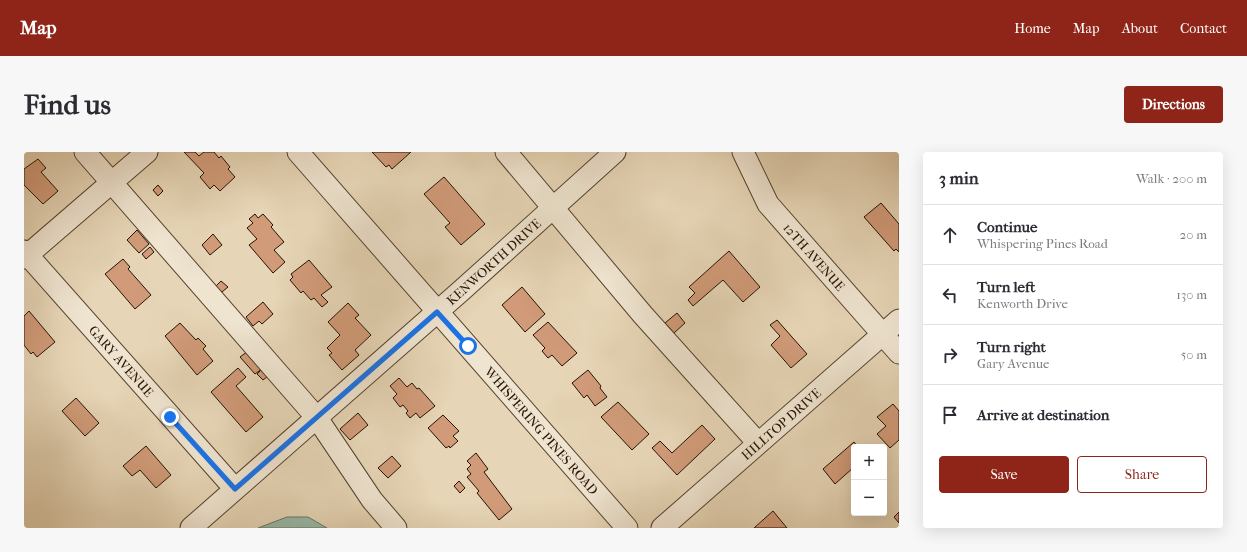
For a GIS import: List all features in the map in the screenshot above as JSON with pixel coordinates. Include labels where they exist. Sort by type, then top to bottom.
[{"type":"street","points":[[85,152],[317,418],[372,500],[396,528]]},
{"type":"street","points":[[25,255],[147,152]]},
{"type":"street","name":"WHISPERING PINES ROAD","points":[[298,152],[626,528]]},
{"type":"street","points":[[506,152],[552,209],[643,315],[758,443]]},
{"type":"street","name":"KENWORTH DRIVE","points":[[191,528],[437,312],[615,152]]},
{"type":"street","name":"12TH AVENUE","points":[[743,152],[768,204],[899,353]]},
{"type":"street","name":"GARY AVENUE","points":[[25,255],[235,489]]},
{"type":"street","name":"HILLTOP DRIVE","points":[[662,528],[899,320]]},
{"type":"shaded area","points":[[287,517],[308,517],[327,528],[258,528]]},
{"type":"building","points":[[184,152],[195,152],[199,156],[204,152],[214,152],[219,158],[221,156],[230,167],[228,169],[235,177],[220,191],[214,185],[210,189],[200,177],[204,173]]},
{"type":"building","points":[[372,152],[411,152],[392,169],[389,165],[386,167]]},
{"type":"building","points":[[38,159],[46,168],[41,172],[58,191],[43,204],[24,185],[24,169]]},
{"type":"building","points":[[444,177],[485,224],[461,245],[445,227],[450,223],[424,194]]},
{"type":"building","points":[[158,185],[163,191],[158,196],[153,190]]},
{"type":"building","points":[[881,203],[899,224],[899,252],[896,249],[894,251],[864,217]]},
{"type":"building","points":[[255,214],[258,218],[263,214],[273,225],[271,227],[284,242],[274,250],[285,262],[273,273],[249,245],[257,239],[247,228],[253,223],[249,219]]},
{"type":"building","points":[[137,230],[149,244],[139,253],[127,240]]},
{"type":"building","points":[[213,234],[222,245],[210,255],[202,245]]},
{"type":"building","points":[[150,247],[154,252],[146,259],[142,254]]},
{"type":"building","points":[[729,251],[760,287],[743,302],[723,280],[693,306],[688,300],[695,293],[689,287]]},
{"type":"building","points":[[123,259],[130,267],[128,269],[151,295],[135,309],[105,274]]},
{"type":"building","points":[[309,260],[332,287],[321,295],[328,302],[322,307],[314,298],[311,300],[303,291],[301,293],[290,280],[293,277],[291,274]]},
{"type":"building","points":[[221,281],[228,287],[222,292],[216,286]]},
{"type":"building","points":[[522,287],[545,314],[525,332],[502,305]]},
{"type":"building","points":[[263,302],[273,314],[262,324],[259,321],[253,326],[246,317]]},
{"type":"building","points":[[348,303],[359,315],[355,318],[371,335],[355,350],[359,355],[342,370],[329,355],[332,353],[327,348],[340,335],[328,322]]},
{"type":"building","points":[[29,311],[55,342],[37,357],[33,352],[31,354],[24,345],[24,316]]},
{"type":"building","points":[[677,313],[685,323],[674,333],[665,323]]},
{"type":"building","points":[[777,320],[807,354],[791,368],[771,345],[780,336],[770,325]]},
{"type":"building","points":[[548,322],[577,353],[562,366],[552,355],[548,358],[542,351],[545,348],[533,335]]},
{"type":"building","points":[[180,323],[196,340],[198,338],[206,346],[203,349],[213,361],[197,375],[165,336]]},
{"type":"building","points":[[248,351],[263,368],[255,374],[240,357]]},
{"type":"building","points":[[238,368],[246,377],[236,386],[263,417],[246,432],[211,392]]},
{"type":"building","points":[[261,370],[267,377],[263,380],[257,374]]},
{"type":"building","points":[[588,370],[601,386],[600,388],[607,397],[595,406],[587,395],[584,398],[572,383]]},
{"type":"building","points":[[399,378],[407,387],[412,383],[417,389],[419,388],[435,406],[420,418],[416,413],[410,418],[406,413],[408,411],[403,405],[400,407],[393,398],[397,394],[390,386]]},
{"type":"building","points":[[76,398],[99,423],[85,436],[62,411]]},
{"type":"building","points":[[618,402],[649,434],[632,450],[601,417]]},
{"type":"building","points":[[893,404],[899,411],[899,440],[890,448],[877,434],[886,426],[877,417]]},
{"type":"building","points":[[358,413],[368,425],[350,440],[340,429]]},
{"type":"building","points":[[443,415],[459,431],[453,436],[458,441],[450,448],[449,446],[446,448],[428,428]]},
{"type":"building","points":[[702,425],[715,439],[677,475],[652,448],[660,441],[672,453]]},
{"type":"building","points":[[851,445],[851,470],[835,484],[823,469]]},
{"type":"building","points":[[146,446],[171,475],[156,488],[140,470],[132,476],[123,466]]},
{"type":"building","points":[[476,453],[488,469],[484,472],[512,509],[499,520],[477,493],[479,491],[467,477],[471,474],[467,469],[471,465],[467,461]]},
{"type":"building","points":[[392,456],[401,466],[388,478],[378,468]]},
{"type":"building","points":[[459,481],[465,488],[460,493],[454,486]]},
{"type":"building","points":[[773,511],[787,528],[754,528]]},
{"type":"building","points":[[899,512],[899,523],[894,517]]},
{"type":"route","points":[[170,417],[235,489],[437,312],[468,346]]}]
